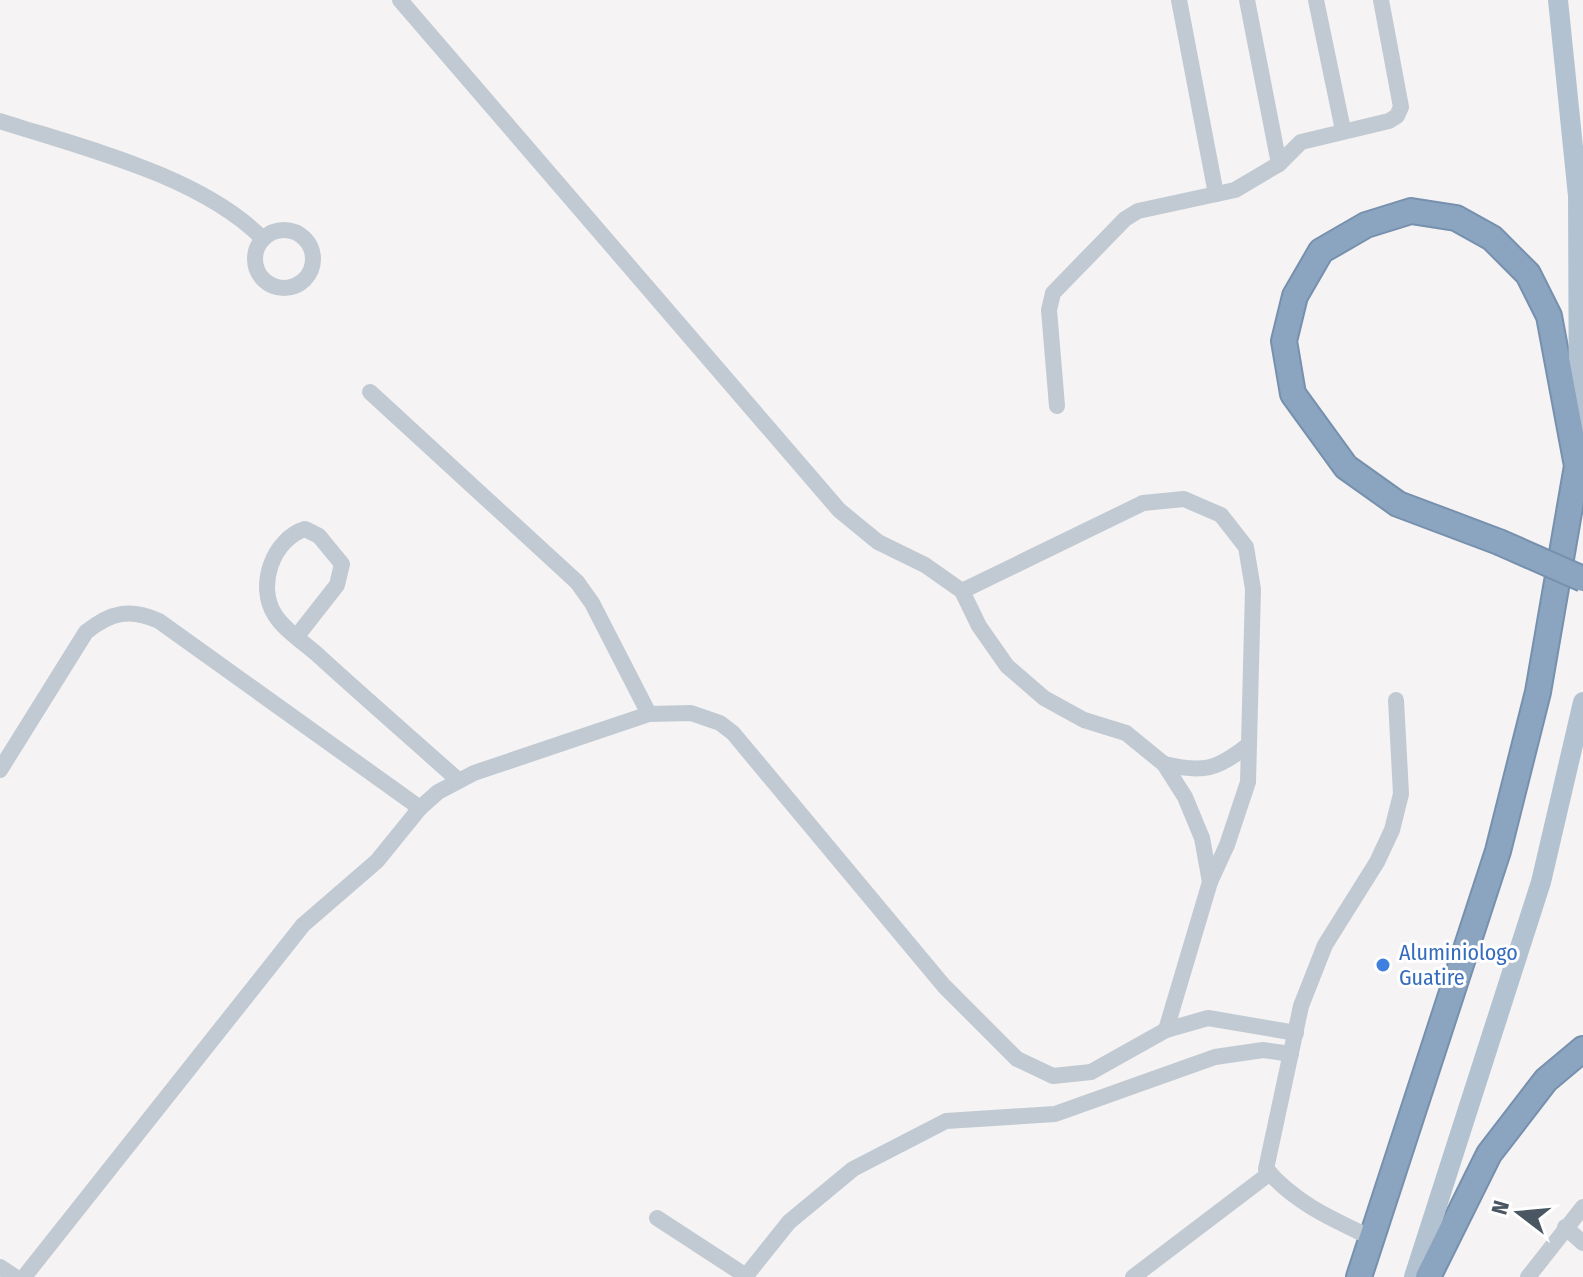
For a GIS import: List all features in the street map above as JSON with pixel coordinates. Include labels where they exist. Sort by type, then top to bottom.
[{"type":"highway","points":[[1359,1277],[1498,851],[1538,692],[1577,466],[1549,316],[1528,274],[1492,238],[1456,218],[1411,211],[1366,225],[1321,251],[1295,296],[1284,341],[1293,394],[1346,467],[1398,504],[1499,542],[1583,579]]},
{"type":"highway","points":[[1428,1277],[1489,1154],[1546,1080],[1583,1049]]},
{"type":"main road","points":[[1558,0],[1578,196],[1582,389],[1577,466]]},
{"type":"main road","points":[[1414,1277],[1541,882],[1583,702]]},
{"type":"street","points":[[400,0],[839,510],[878,542],[925,565],[962,591],[979,626],[1007,666],[1035,690],[1084,720],[1126,733],[1164,764],[1185,797],[1202,838],[1210,882]]},
{"type":"street","points":[[1179,0],[1216,194]]},
{"type":"street","points":[[1247,0],[1279,164]]},
{"type":"street","points":[[1316,0],[1343,130]]},
{"type":"street","points":[[1057,406],[1049,310],[1053,293],[1125,219],[1163,204],[1235,190],[1279,164],[1301,142],[1389,121],[1397,116],[1401,107],[1381,0]]},
{"type":"street","points":[[0,121],[105,155],[215,199],[263,239]]},
{"type":"street","points":[[370,392],[577,582],[592,603],[649,714]]},
{"type":"street","points":[[962,591],[1143,503],[1184,499],[1221,515],[1246,547],[1253,589],[1248,782],[1227,845],[1210,882],[1166,1030]]},
{"type":"street","points":[[297,636],[337,585],[342,564],[319,536],[305,529],[292,533],[271,563],[267,593],[275,615],[297,636],[457,779]]},
{"type":"street","points":[[0,770],[86,632],[103,618],[137,611],[159,621],[420,808]]},
{"type":"street","points":[[1372,1238],[1319,1213],[1283,1189],[1266,1169],[1301,1006],[1325,945],[1377,862],[1392,830],[1401,794],[1396,700]]},
{"type":"street","points":[[24,1277],[303,925],[377,861],[420,808],[457,779],[649,714],[691,713],[720,723],[733,733],[944,986],[1017,1059],[1053,1076],[1091,1072],[1166,1030],[1208,1018],[1296,1033]]},
{"type":"street","points":[[1164,764],[1194,771],[1224,764],[1248,745]]},
{"type":"street","points":[[657,1218],[745,1276],[789,1222],[853,1169],[946,1121],[1055,1114],[1215,1057],[1263,1050],[1291,1054]]},
{"type":"street","points":[[1133,1277],[1270,1173]]},
{"type":"street","points":[[1528,1277],[1583,1207]]},
{"type":"street","points":[[1565,1227],[1583,1243]]},
{"type":"street","points":[[0,1267],[15,1277]]},
{"type":"place","name":"Aluminiologo Guatire","points":[[1383,965]]}]
